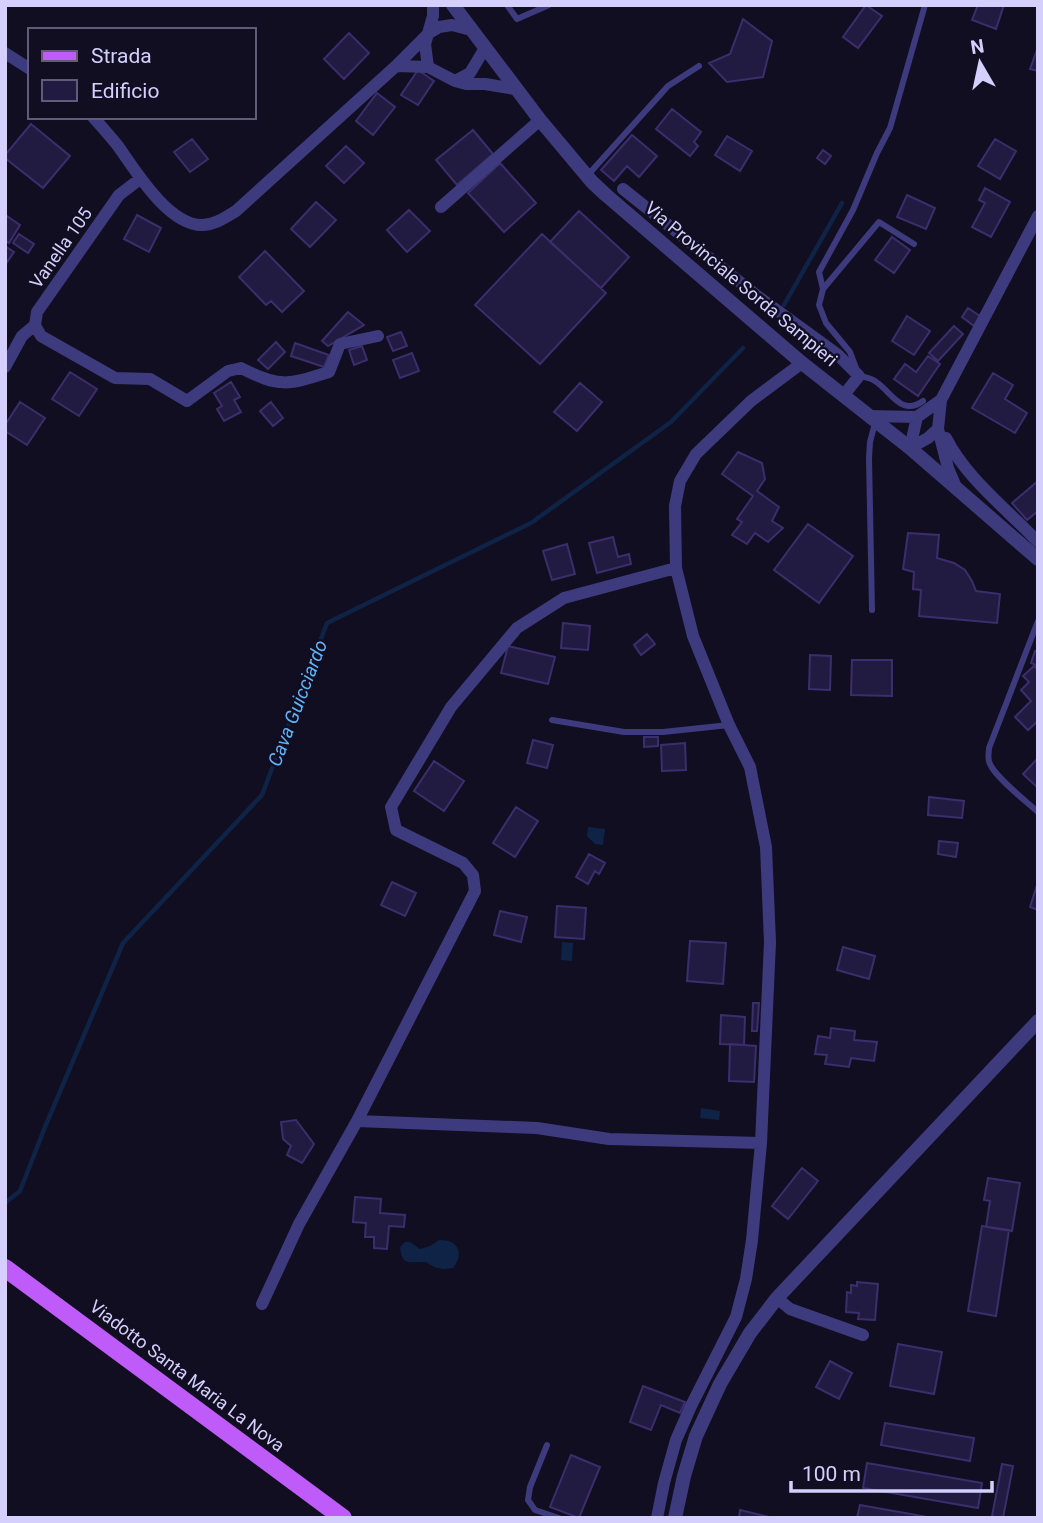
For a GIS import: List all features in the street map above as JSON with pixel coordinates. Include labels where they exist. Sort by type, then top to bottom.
[{"type":"main road","name":"Viadotto Santa Maria La Nova","points":[[5,1268],[343,1518]]},
{"type":"street","points":[[428,67],[425,44],[433,16],[433,5]]},
{"type":"street","name":"Via Provinciale Sorda Sampieri","points":[[453,5],[515,89],[606,195],[802,363],[910,448],[1038,559]]},
{"type":"street","points":[[95,119],[164,206],[193,224],[211,224],[236,211],[429,33],[439,27],[452,25],[471,30]]},
{"type":"street","points":[[455,81],[470,73],[485,48]]},
{"type":"street","points":[[5,53],[28,68]]},
{"type":"street","points":[[396,66],[428,67],[466,84],[515,89]]},
{"type":"street","points":[[441,208],[540,120]]},
{"type":"street","name":"Vanella 105","points":[[5,368],[22,336],[35,325],[37,312],[119,195],[140,179]]},
{"type":"street","points":[[623,189],[756,295],[837,354],[859,376],[843,396]]},
{"type":"street","points":[[958,490],[948,468],[939,423],[941,400],[1034,233],[1038,216]]},
{"type":"street","points":[[35,325],[41,336],[115,378],[150,379],[187,401],[228,371],[241,368],[264,380],[292,384],[329,372],[340,344],[378,336]]},
{"type":"street","points":[[657,1518],[676,1440],[736,1317],[746,1279],[761,1143],[770,942],[766,846],[750,767],[729,725],[693,636],[676,568],[675,506],[680,481],[696,454],[751,401],[802,363]]},
{"type":"street","points":[[872,418],[917,417],[941,400]]},
{"type":"street","points":[[910,448],[917,417]]},
{"type":"street","points":[[910,448],[928,438],[939,423]]},
{"type":"street","points":[[939,423],[952,450],[972,477],[1038,542]]},
{"type":"street","points":[[262,1304],[299,1224],[356,1121],[475,891],[473,875],[463,863],[396,830],[391,807],[451,707],[517,628],[564,598],[676,568]]},
{"type":"street","points":[[674,1518],[696,1436],[720,1384],[750,1333],[776,1298],[1038,1021]]},
{"type":"street","points":[[356,1121],[537,1128],[609,1139],[761,1143]]},
{"type":"street","points":[[776,1298],[790,1309],[863,1335]]},
{"type":"street","points":[[665,1518],[684,1476]]},
{"type":"lane","points":[[507,5],[517,19],[548,5]]},
{"type":"lane","points":[[823,289],[819,272],[853,210],[890,128],[925,5]]},
{"type":"lane","points":[[587,176],[667,86],[699,65]]},
{"type":"lane","points":[[914,244],[879,222],[823,289],[819,305],[826,323],[850,352],[859,376],[874,380],[899,403],[907,406],[923,401]]},
{"type":"lane","points":[[872,418],[869,458],[872,610]]},
{"type":"lane","points":[[1038,621],[989,748],[988,758],[990,767],[1038,812]]},
{"type":"lane","points":[[552,720],[624,733],[729,725]]},
{"type":"lane","points":[[547,1445],[530,1487],[528,1500],[535,1510],[559,1518]]},
{"type":"water","points":[[588,827],[605,829],[603,845],[595,844],[587,836]]},
{"type":"water","points":[[562,942],[573,943],[572,961],[561,960]]},
{"type":"water","points":[[701,1108],[720,1111],[719,1120],[700,1118]]},
{"type":"water","points":[[439,1240],[451,1242],[458,1248],[459,1257],[453,1268],[439,1268],[426,1262],[408,1262],[401,1254],[400,1247],[405,1242],[410,1242],[420,1249]]},
{"type":"building","points":[[866,5],[882,16],[858,48],[843,37]]},
{"type":"building","points":[[978,5],[1004,5],[996,29],[972,20]]},
{"type":"building","points":[[743,19],[772,41],[763,77],[727,82],[709,63],[730,54]]},
{"type":"building","points":[[349,33],[369,53],[344,79],[324,59]]},
{"type":"building","points":[[1038,47],[1038,71],[1030,69]]},
{"type":"building","points":[[418,70],[434,81],[418,105],[401,95]]},
{"type":"building","points":[[377,93],[395,107],[373,135],[356,121]]},
{"type":"building","points":[[672,109],[701,132],[694,142],[698,146],[690,156],[656,129]]},
{"type":"building","points":[[31,124],[70,156],[43,188],[5,158]]},
{"type":"building","points":[[473,130],[493,154],[457,185],[436,160]]},
{"type":"building","points":[[632,135],[657,156],[639,177],[627,166],[614,181],[601,170]]},
{"type":"building","points":[[727,136],[752,151],[740,171],[715,155]]},
{"type":"building","points":[[192,139],[208,159],[190,172],[174,152]]},
{"type":"building","points":[[995,139],[1016,151],[1000,179],[978,166]]},
{"type":"building","points":[[346,146],[364,163],[344,183],[326,166]]},
{"type":"building","points":[[823,150],[831,156],[825,164],[817,158]]},
{"type":"building","points":[[500,163],[536,203],[504,232],[468,193]]},
{"type":"building","points":[[985,188],[1010,202],[991,237],[972,227],[985,203],[979,200]]},
{"type":"building","points":[[907,195],[935,208],[926,229],[897,217]]},
{"type":"building","points":[[316,202],[336,220],[310,247],[291,229]]},
{"type":"building","points":[[409,210],[430,231],[407,252],[387,230]]},
{"type":"building","points":[[579,211],[629,257],[601,288],[550,242]]},
{"type":"building","points":[[137,215],[161,228],[149,252],[124,239]]},
{"type":"building","points":[[7,216],[20,225],[9,243],[5,240]]},
{"type":"building","points":[[19,234],[34,244],[28,253],[13,243]]},
{"type":"building","points":[[542,234],[606,293],[540,364],[475,305]]},
{"type":"building","points":[[892,237],[910,250],[894,273],[875,260]]},
{"type":"building","points":[[5,246],[14,252],[5,265]]},
{"type":"building","points":[[265,251],[304,291],[282,312],[271,301],[266,305],[239,277]]},
{"type":"building","points":[[968,308],[980,316],[974,326],[962,317]]},
{"type":"building","points":[[348,312],[364,325],[328,346],[322,341]]},
{"type":"building","points":[[907,316],[930,331],[914,355],[892,341]]},
{"type":"building","points":[[954,326],[963,334],[938,361],[929,353]]},
{"type":"building","points":[[401,332],[407,346],[393,351],[387,337]]},
{"type":"building","points":[[276,342],[285,352],[268,369],[258,360]]},
{"type":"building","points":[[295,343],[329,355],[324,367],[291,356]]},
{"type":"building","points":[[362,346],[367,360],[354,365],[349,350]]},
{"type":"building","points":[[412,353],[419,371],[400,378],[393,360]]},
{"type":"building","points":[[928,356],[940,364],[918,396],[894,379],[905,364],[916,372]]},
{"type":"building","points":[[70,372],[97,389],[79,416],[52,399]]},
{"type":"building","points":[[993,373],[1013,385],[1005,399],[1027,413],[1015,433],[972,408]]},
{"type":"building","points":[[231,382],[240,397],[234,400],[241,412],[224,421],[217,409],[222,406],[214,393]]},
{"type":"building","points":[[580,383],[602,402],[577,431],[554,412]]},
{"type":"building","points":[[20,402],[45,418],[27,445],[5,431],[5,425]]},
{"type":"building","points":[[271,402],[283,418],[273,426],[260,411]]},
{"type":"building","points":[[738,452],[762,463],[765,479],[757,491],[779,507],[772,521],[783,528],[768,542],[755,533],[747,544],[732,535],[742,522],[737,519],[753,496],[722,474]]},
{"type":"building","points":[[1038,481],[1038,511],[1027,520],[1012,503]]},
{"type":"building","points":[[808,524],[853,556],[819,603],[774,570]]},
{"type":"building","points":[[908,533],[939,535],[937,558],[954,563],[965,570],[976,591],[1000,594],[997,623],[919,616],[921,590],[913,589],[914,572],[903,569]]},
{"type":"building","points":[[613,537],[618,557],[629,554],[631,564],[597,573],[589,543]]},
{"type":"building","points":[[567,544],[575,574],[552,580],[543,551]]},
{"type":"building","points":[[563,623],[590,626],[588,650],[561,648]]},
{"type":"building","points":[[647,634],[655,644],[641,655],[634,645]]},
{"type":"building","points":[[508,646],[555,657],[548,684],[501,673]]},
{"type":"building","points":[[1035,651],[1038,652],[1038,666],[1031,663]]},
{"type":"building","points":[[810,655],[831,656],[830,690],[809,689]]},
{"type":"building","points":[[852,660],[892,660],[892,696],[851,695]]},
{"type":"building","points":[[1034,666],[1038,670],[1038,721],[1028,730],[1015,717],[1031,701],[1021,690],[1029,682],[1023,676]]},
{"type":"building","points":[[644,737],[658,737],[658,746],[644,747]]},
{"type":"building","points":[[533,740],[553,745],[547,768],[527,763]]},
{"type":"building","points":[[685,743],[686,770],[662,771],[661,745]]},
{"type":"building","points":[[1038,758],[1038,788],[1023,774]]},
{"type":"building","points":[[434,761],[464,781],[444,811],[414,791]]},
{"type":"building","points":[[929,797],[964,801],[962,818],[928,815]]},
{"type":"building","points":[[516,807],[538,821],[515,857],[493,843]]},
{"type":"building","points":[[939,841],[958,843],[956,857],[938,854]]},
{"type":"building","points":[[589,854],[605,863],[599,874],[595,871],[588,884],[576,877]]},
{"type":"building","points":[[392,882],[416,893],[405,916],[381,905]]},
{"type":"building","points":[[1038,882],[1038,910],[1030,907]]},
{"type":"building","points":[[557,906],[586,908],[584,939],[555,937]]},
{"type":"building","points":[[500,911],[527,917],[521,942],[494,935]]},
{"type":"building","points":[[690,941],[726,943],[723,984],[687,981]]},
{"type":"building","points":[[843,947],[875,956],[869,979],[837,970]]},
{"type":"building","points":[[753,1003],[759,1003],[757,1031],[752,1031]]},
{"type":"building","points":[[721,1015],[745,1017],[744,1045],[720,1044]]},
{"type":"building","points":[[831,1028],[855,1031],[854,1040],[877,1042],[874,1061],[851,1058],[849,1067],[825,1064],[827,1055],[815,1054],[818,1036],[830,1038]]},
{"type":"building","points":[[730,1044],[756,1046],[754,1082],[729,1081]]},
{"type":"building","points":[[296,1120],[314,1144],[302,1163],[287,1155],[291,1146],[283,1139],[281,1122]]},
{"type":"building","points":[[802,1168],[818,1181],[788,1219],[772,1206]]},
{"type":"building","points":[[988,1178],[1020,1183],[1012,1231],[986,1227],[990,1201],[984,1200]]},
{"type":"building","points":[[355,1197],[381,1199],[380,1213],[405,1215],[404,1227],[389,1226],[387,1249],[374,1248],[374,1237],[365,1237],[366,1223],[353,1222]]},
{"type":"building","points":[[982,1226],[1009,1230],[996,1316],[968,1311]]},
{"type":"building","points":[[857,1282],[878,1284],[875,1320],[858,1319],[859,1313],[846,1312],[847,1292],[851,1293],[851,1285],[857,1286]]},
{"type":"building","points":[[898,1344],[942,1352],[934,1394],[890,1386]]},
{"type":"building","points":[[830,1361],[852,1373],[839,1399],[816,1387]]},
{"type":"building","points":[[643,1386],[685,1402],[680,1413],[661,1405],[651,1430],[630,1422]]},
{"type":"building","points":[[885,1423],[974,1438],[970,1461],[881,1445]]},
{"type":"building","points":[[571,1455],[600,1467],[579,1518],[550,1507]]},
{"type":"building","points":[[867,1463],[982,1483],[978,1508],[863,1488]]},
{"type":"building","points":[[1002,1464],[1013,1466],[1003,1518],[999,1518],[992,1516]]},
{"type":"building","points":[[860,1505],[933,1518],[857,1518]]},
{"type":"building","points":[[740,1510],[769,1517],[769,1518],[739,1518]]},
{"type":"waterway","name":"Cava Guicciardo","points":[[784,305],[842,203]]},
{"type":"waterway","name":"Cava Guicciardo","points":[[5,1203],[20,1191],[123,943],[262,795],[327,623],[531,523],[671,422],[743,348]]}]
